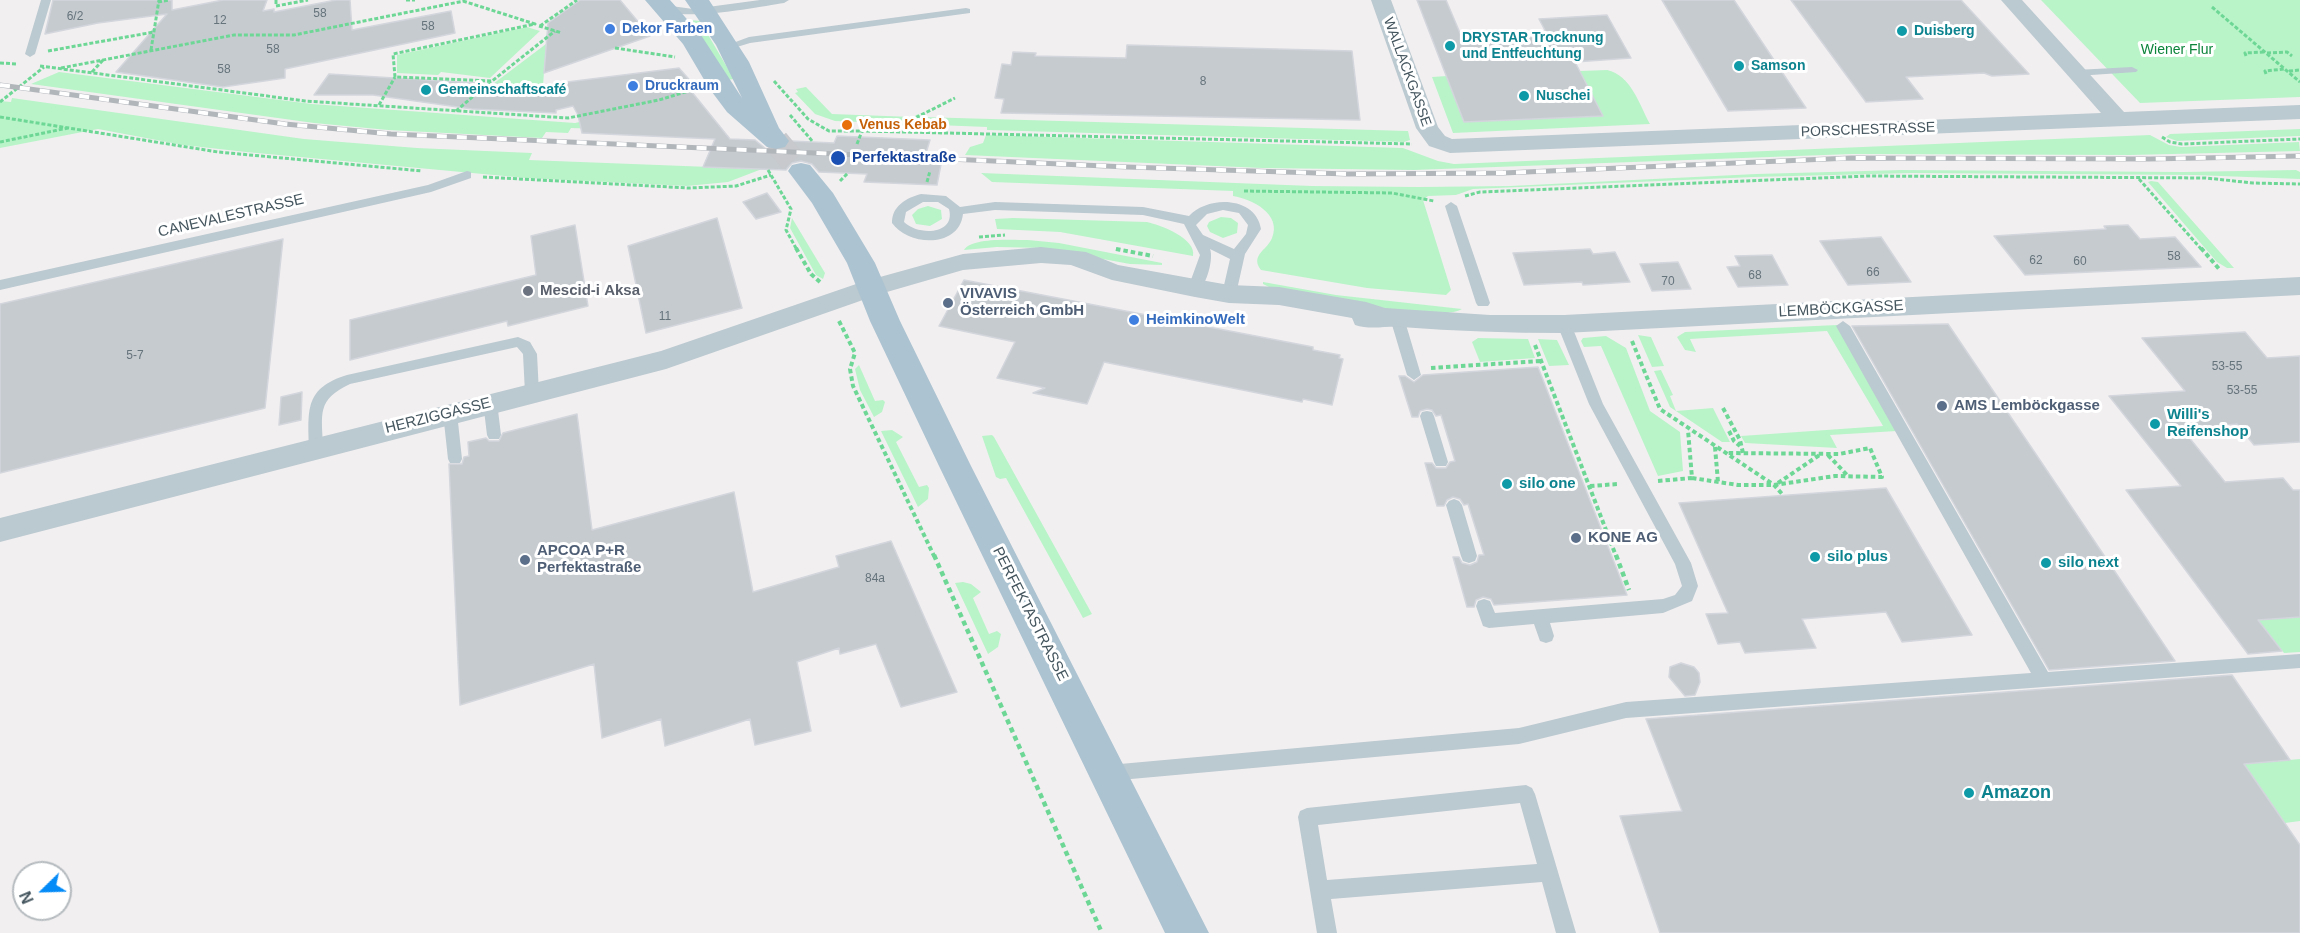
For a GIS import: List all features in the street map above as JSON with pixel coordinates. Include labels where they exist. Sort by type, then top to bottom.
[{"type":"main road","points":[[661,4],[693,40],[716,82],[730,101],[771,135],[738,44],[701,5]]},
{"type":"main road","name":"PERFEKTASTRASSE","points":[[801,171],[823,199],[849,241],[955,466],[1188,933]]},
{"type":"street","name":"WALLACKGASSE","points":[[1381,0],[1426,128],[1437,141]]},
{"type":"street","points":[[2011,0],[2118,119]]},
{"type":"street","name":"PORSCHESTRASSE","points":[[1437,141],[1459,147],[2300,112]]},
{"type":"street","name":"LEMBÖCKGASSE","points":[[871,288],[954,264],[990,259],[1011,259],[1037,267],[1080,272],[1112,272],[1229,294],[1260,307],[1288,313],[1346,319],[1486,314],[1527,325],[2300,286]]},
{"type":"street","name":"HERZIGGASSE","points":[[0,530],[490,402],[666,359],[825,293],[871,288]]},
{"type":"lane","points":[[30,54],[46,0]]},
{"type":"lane","points":[[661,4],[689,12],[701,5],[784,0]]},
{"type":"lane","points":[[738,44],[966,11]]},
{"type":"lane","points":[[2076,73],[2132,70]]},
{"type":"lane","name":"CANEVALESTRASSE","points":[[0,285],[426,189],[468,175]]},
{"type":"lane","points":[[921,198],[945,200],[957,211],[957,221],[951,228],[934,236],[912,235],[898,224],[897,217],[903,207],[921,198]]},
{"type":"lane","points":[[957,211],[995,206],[1143,211],[1191,221]]},
{"type":"lane","points":[[1191,221],[1204,210],[1222,206],[1242,211],[1254,224],[1253,234],[1242,248],[1238,259],[1229,294]]},
{"type":"lane","points":[[1451,206],[1486,314]]},
{"type":"lane","points":[[1191,221],[1193,232],[1201,241],[1206,255],[1195,288]]},
{"type":"lane","points":[[1201,241],[1230,251],[1238,259]]},
{"type":"lane","points":[[1390,318],[1413,372]]},
{"type":"lane","points":[[1484,606],[1489,621],[1636,609],[1676,603],[1691,591],[1691,583],[1683,563],[1596,404],[1564,324]]},
{"type":"lane","points":[[1842,326],[2044,680]]},
{"type":"lane","points":[[316,447],[316,403],[320,394],[328,387],[347,380],[518,342],[525,345],[530,354],[532,393]]},
{"type":"lane","points":[[490,402],[494,435]]},
{"type":"lane","points":[[450,413],[455,459]]},
{"type":"lane","points":[[1427,416],[1441,462]]},
{"type":"lane","points":[[1454,505],[1469,556]]},
{"type":"lane","points":[[1540,617],[1546,636]]},
{"type":"lane","points":[[1109,773],[1519,736],[1626,710],[2300,661]]},
{"type":"lane","points":[[1327,933],[1307,817],[1526,794],[1566,933]]},
{"type":"lane","points":[[1320,890],[1548,872]]},
{"type":"path","points":[[151,50],[158,1],[169,0]]},
{"type":"path","points":[[276,0],[276,6],[308,0]]},
{"type":"path","points":[[406,0],[415,0]]},
{"type":"path","points":[[60,68],[234,35],[294,35],[465,0],[562,33]]},
{"type":"path","points":[[540,26],[577,0]]},
{"type":"path","points":[[2212,7],[2300,82]]},
{"type":"path","points":[[379,105],[395,77],[393,54],[535,24]]},
{"type":"path","points":[[456,111],[555,31]]},
{"type":"path","points":[[18,64],[30,54],[153,32]]},
{"type":"path","points":[[738,44],[808,119],[829,130],[1410,145],[1437,141]]},
{"type":"path","points":[[615,48],[679,58]]},
{"type":"path","points":[[2246,56],[2245,53],[2287,52],[2292,56]]},
{"type":"path","points":[[91,73],[104,59]]},
{"type":"path","points":[[0,102],[44,66],[304,101],[574,118],[659,100],[702,86]]},
{"type":"path","points":[[2266,74],[2265,71],[2300,70]]},
{"type":"path","points":[[395,77],[492,81]]},
{"type":"path","points":[[888,132],[955,98]]},
{"type":"path","points":[[0,117],[239,155],[504,180],[695,188],[736,186],[771,175]]},
{"type":"path","points":[[792,119],[813,142]]},
{"type":"path","points":[[0,142],[72,127]]},
{"type":"path","points":[[857,144],[861,131]]},
{"type":"path","points":[[2254,141],[2300,139]]},
{"type":"path","points":[[768,170],[791,209],[786,230],[825,293],[855,353],[850,374],[853,386],[917,518],[1102,933]]},
{"type":"path","points":[[1222,206],[1232,192],[1250,191],[1392,194],[1422,198],[1451,206],[1467,195],[1480,192],[1790,178],[1919,176],[2139,178],[2300,184]]},
{"type":"path","points":[[2139,178],[2238,289]]},
{"type":"path","points":[[1623,321],[1660,409],[1774,485],[1783,495]]},
{"type":"path","points":[[1527,325],[1636,609]]},
{"type":"path","points":[[1413,372],[1541,360]]},
{"type":"path","points":[[1723,408],[1740,440],[1743,453]]},
{"type":"path","points":[[1729,431],[1734,441],[1740,446]]},
{"type":"path","points":[[1715,446],[1718,482]]},
{"type":"path","points":[[1692,478],[1774,485],[1835,476],[1882,477],[1870,448],[1828,454],[1725,453]]},
{"type":"path","points":[[1774,485],[1821,454]]},
{"type":"path","points":[[1828,454],[1848,477]]},
{"type":"green space","name":"Wiener Flur","points":[[2041,0],[2300,0],[2300,97],[2140,103]]},
{"type":"green space","points":[[690,20],[700,21],[734,79],[726,80],[688,22]]},
{"type":"green space","points":[[527,27],[540,31],[490,78],[441,72],[438,75],[397,73],[397,55]]},
{"type":"green space","points":[[546,44],[543,86],[493,84]]},
{"type":"green space","points":[[1607,70],[1615,73],[1628,84],[1650,124],[1453,133],[1432,77],[1447,76],[1465,122],[1602,116],[1580,71]]},
{"type":"green space","points":[[59,72],[312,104],[575,123],[660,104],[603,129],[571,128],[568,133],[546,132],[542,138],[388,130],[314,123],[31,84]]},
{"type":"green space","points":[[806,87],[832,114],[913,117],[918,114],[922,117],[1408,131],[1410,140],[1404,142],[987,130],[987,127],[835,121],[815,114],[795,93],[798,92],[796,89]]},
{"type":"green space","points":[[12,98],[304,139],[417,148],[532,153],[529,160],[762,169],[728,182],[687,186],[526,178],[183,145],[98,129],[0,148],[0,101],[11,102]]},
{"type":"green space","points":[[2300,129],[2300,136],[2177,141],[2166,137],[2170,134]]},
{"type":"green space","points":[[986,135],[1403,148],[1438,161],[1454,164],[2150,135],[2169,145],[2181,147],[2299,142],[2300,151],[2130,155],[1852,154],[1414,170],[1262,168],[965,155],[970,147],[983,143]]},
{"type":"green space","points":[[1902,170],[2183,172],[2296,170],[2300,172],[2300,179],[2194,175],[1913,173],[1473,189],[1456,195],[1428,196],[1423,200],[1451,290],[1446,295],[1367,288],[1261,270],[1257,259],[1272,238],[1273,222],[1263,209],[1249,200],[1233,196],[1233,191],[992,182],[981,173],[1312,186],[1419,187],[1510,186],[1756,174]]},
{"type":"green space","points":[[2148,182],[2158,182],[2234,268],[2227,268],[2217,262]]},
{"type":"green space","points":[[928,206],[941,210],[942,219],[930,226],[916,224],[912,215],[918,209]]},
{"type":"green space","points":[[1221,217],[1231,218],[1238,223],[1237,233],[1223,238],[1210,232],[1207,226],[1209,222]]},
{"type":"green space","points":[[792,218],[825,273],[823,279],[816,275],[790,228]]},
{"type":"green space","points":[[995,219],[1147,222],[1161,226],[1184,239],[1193,250],[1193,256],[1060,232],[997,229]]},
{"type":"green space","points":[[1028,240],[1059,243],[1162,263],[1162,265],[1130,264],[1043,248],[997,247],[964,250],[968,246],[984,241]]},
{"type":"green space","points":[[1263,282],[1336,295],[1462,309],[1449,313],[1429,313],[1375,308],[1281,293]]},
{"type":"green space","points":[[1837,325],[1897,431],[1830,435],[1837,448],[1745,443],[1741,436],[1883,426],[1827,331],[1690,339],[1696,352],[1685,350],[1677,337],[1685,332]]},
{"type":"green space","points":[[1638,335],[1651,337],[1664,366],[1652,367]]},
{"type":"green space","points":[[1606,336],[1626,348],[1650,411],[1680,432],[1683,471],[1658,476],[1601,346],[1584,347],[1581,341],[1583,338]]},
{"type":"green space","points":[[1478,338],[1528,339],[1535,358],[1480,362],[1472,342]]},
{"type":"green space","points":[[1538,339],[1557,340],[1569,365],[1549,366]]},
{"type":"green space","points":[[859,365],[875,401],[885,402],[882,412],[874,417],[860,390],[855,369]]},
{"type":"green space","points":[[1661,370],[1673,395],[1670,396],[1676,411],[1713,408],[1730,442],[1722,442],[1670,407],[1654,371]]},
{"type":"green space","points":[[892,430],[903,437],[896,442],[919,487],[927,485],[929,488],[928,499],[918,507],[881,431]]},
{"type":"green space","points":[[992,435],[1092,614],[1083,618],[1006,478],[996,477],[982,436]]},
{"type":"green space","points":[[955,583],[971,584],[981,592],[973,598],[989,634],[997,631],[1001,634],[998,647],[988,654]]},
{"type":"green space","points":[[2300,617],[2300,652],[2284,653],[2258,620]]},
{"type":"green space","points":[[2300,759],[2300,821],[2285,823],[2244,764]]},
{"type":"building","points":[[53,0],[172,0],[172,10],[223,0],[267,0],[263,11],[274,9],[274,12],[336,0],[350,0],[352,30],[451,11],[455,33],[285,69],[285,78],[223,87],[116,72],[167,14],[98,23],[45,34]]},
{"type":"building","points":[[580,0],[620,0],[650,36],[544,73],[548,23]]},
{"type":"building","points":[[1417,0],[1446,0],[1465,41],[1548,36],[1539,19],[1607,15],[1631,58],[1575,62],[1603,116],[1464,122]]},
{"type":"building","name":"Samson","points":[[1662,0],[1734,0],[1806,108],[1728,111]]},
{"type":"building","name":"Duisberg","points":[[1791,0],[1961,0],[2029,74],[1992,76],[1984,73],[1906,77],[1923,99],[1866,102]]},
{"type":"building","points":[[1127,45],[1352,51],[1360,120],[1001,113],[1004,99],[995,98],[1002,64],[1011,65],[1013,52],[1036,53],[1035,56],[1126,58]]},
{"type":"building","points":[[679,68],[694,85],[687,86],[730,139],[755,140],[766,149],[776,151],[785,149],[791,141],[834,143],[837,136],[930,140],[926,153],[943,154],[937,185],[864,182],[867,174],[819,172],[812,164],[801,161],[792,163],[786,170],[703,167],[715,139],[582,133],[578,115],[573,106],[556,110],[556,113],[472,109],[373,95],[314,95],[329,74],[542,87],[543,85]]},
{"type":"building","points":[[767,193],[781,212],[756,219],[743,202]]},
{"type":"building","points":[[717,218],[742,308],[646,333],[628,246]]},
{"type":"building","name":"Mescid-i Aksa","points":[[575,225],[588,306],[508,326],[507,321],[350,360],[350,320],[536,275],[531,236]]},
{"type":"building","points":[[2128,225],[2140,239],[2175,237],[2201,267],[2025,275],[1994,236],[2106,229],[2104,226]]},
{"type":"building","points":[[1881,237],[1911,282],[1848,285],[1820,241]]},
{"type":"building","points":[[283,239],[265,408],[0,473],[0,304]]},
{"type":"building","points":[[1590,249],[1593,254],[1615,252],[1630,282],[1524,285],[1513,253]]},
{"type":"building","points":[[1772,255],[1788,285],[1738,287],[1727,267],[1740,266],[1735,256]]},
{"type":"building","points":[[1678,262],[1691,289],[1652,291],[1640,264]]},
{"type":"building","points":[[964,280],[1313,347],[1313,350],[1340,355],[1339,358],[1343,359],[1332,405],[1303,399],[1302,402],[1104,362],[1087,404],[1033,393],[1045,388],[997,378],[1015,342],[939,326]]},
{"type":"building","name":"silo next","points":[[1948,324],[2175,661],[2049,670],[1852,326]]},
{"type":"building","points":[[2245,332],[2267,358],[2300,356],[2300,442],[2254,445],[2237,424],[2183,430],[2225,482],[2283,478],[2293,490],[2300,490],[2300,617],[2258,620],[2282,651],[2248,654],[2126,490],[2181,486],[2109,396],[2185,391],[2142,338]]},
{"type":"building","name":"silo one","points":[[1538,367],[1627,595],[1494,605],[1491,599],[1483,597],[1476,600],[1474,607],[1467,607],[1453,557],[1459,557],[1462,563],[1470,565],[1477,562],[1479,555],[1484,555],[1468,504],[1464,505],[1460,499],[1453,497],[1447,500],[1444,506],[1437,506],[1425,463],[1432,463],[1436,468],[1446,468],[1450,462],[1455,461],[1441,415],[1436,416],[1432,410],[1427,409],[1420,411],[1418,417],[1412,417],[1399,376],[1405,376],[1414,382],[1423,375]]},
{"type":"building","points":[[302,392],[301,420],[279,425],[281,397]]},
{"type":"building","points":[[577,414],[592,530],[734,492],[753,592],[839,567],[836,556],[891,541],[957,692],[901,707],[876,644],[840,654],[839,648],[797,662],[811,731],[755,745],[750,719],[665,746],[661,719],[602,738],[594,664],[460,705],[449,464],[462,464],[464,457],[469,456],[468,442],[486,438],[489,441],[499,441],[503,433]]},
{"type":"building","name":"silo plus","points":[[1886,488],[1972,635],[1902,642],[1886,612],[1802,619],[1816,648],[1745,653],[1740,642],[1718,644],[1706,614],[1728,613],[1679,503]]},
{"type":"building","points":[[1681,663],[1694,667],[1699,673],[1700,682],[1695,695],[1685,696],[1669,677],[1670,667]]},
{"type":"building","name":"Amazon","points":[[2232,675],[2290,760],[2244,764],[2300,845],[2300,933],[1660,933],[1620,816],[1682,811],[1646,719]]},
{"type":"tunnel","points":[[776,141],[801,171]]},
{"type":"railway","points":[[0,85],[285,124],[391,134],[1127,167],[1348,174],[1503,173],[1851,158],[2149,159],[2300,156]]},
{"type":"place","name":"Dekor Farben","points":[[610,29]]},
{"type":"place","name":"Duisberg","points":[[1902,31]]},
{"type":"place","name":"DRYSTAR Trocknung und Entfeuchtung","points":[[1450,46]]},
{"type":"place","name":"Samson","points":[[1739,66]]},
{"type":"place","name":"Druckraum","points":[[633,86]]},
{"type":"place","name":"Gemeinschaftscafé","points":[[426,90]]},
{"type":"place","name":"Nuschei","points":[[1524,96]]},
{"type":"place","name":"Venus Kebab","points":[[847,125]]},
{"type":"place","name":"Perfektastraße","points":[[838,158]]},
{"type":"place","name":"Mescid-i Aksa","points":[[528,291]]},
{"type":"place","name":"VIVAVIS Österreich GmbH","points":[[948,303]]},
{"type":"place","name":"HeimkinoWelt","points":[[1134,320]]},
{"type":"place","name":"AMS Lemböckgasse","points":[[1942,406]]},
{"type":"place","name":"Willi's Reifenshop","points":[[2155,424]]},
{"type":"place","name":"silo one","points":[[1507,484]]},
{"type":"place","name":"KONE AG","points":[[1576,538]]},
{"type":"place","name":"silo plus","points":[[1815,557]]},
{"type":"place","name":"APCOA P+R Perfektastraße","points":[[525,560]]},
{"type":"place","name":"silo next","points":[[2046,563]]},
{"type":"place","name":"Amazon","points":[[1969,793]]}]
